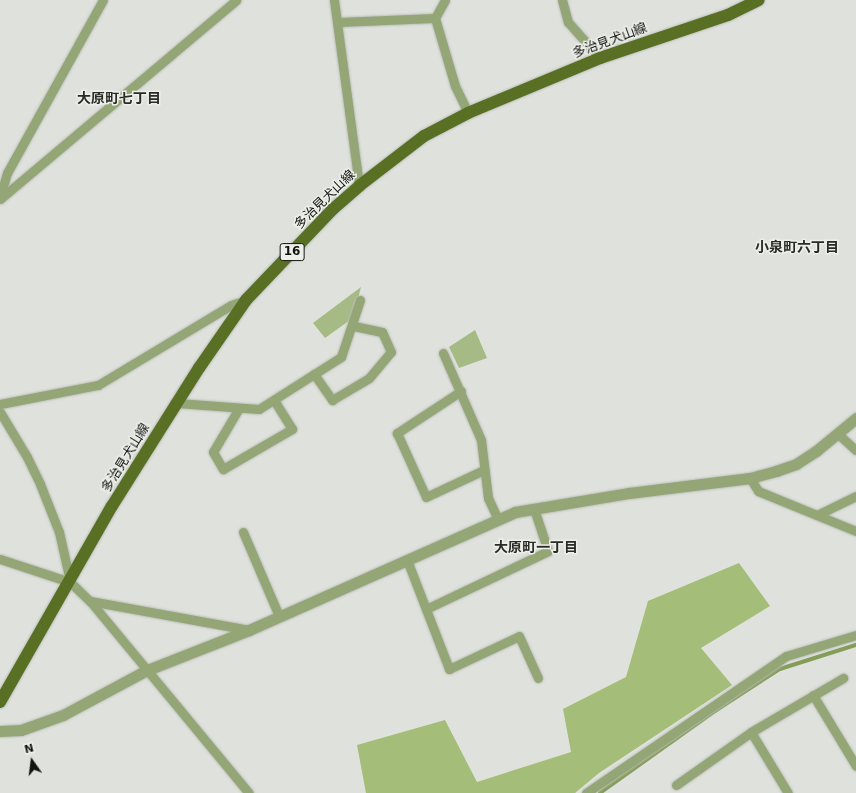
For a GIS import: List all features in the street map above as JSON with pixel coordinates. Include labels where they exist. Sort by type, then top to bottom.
[{"type":"main road","name":"多治見犬山線","points":[[0,702],[26,654],[70,582],[112,506],[177,403],[246,300],[333,209],[359,186],[424,136],[468,113],[600,58],[728,15],[759,0]]},
{"type":"street","points":[[0,196],[7,173],[103,0]]},
{"type":"street","points":[[0,199],[236,0]]},
{"type":"street","points":[[334,0],[359,186]]},
{"type":"street","points":[[445,0],[435,18],[456,86],[468,113]]},
{"type":"street","points":[[562,0],[568,22],[600,58]]},
{"type":"street","points":[[338,22],[435,18]]},
{"type":"street","points":[[0,404],[98,385],[231,305],[246,300]]},
{"type":"street","points":[[177,403],[259,409],[341,357],[353,326],[360,300]]},
{"type":"street","points":[[314,374],[332,400],[369,378],[391,352],[382,332],[353,326]]},
{"type":"street","points":[[444,353],[481,440],[488,498],[498,519]]},
{"type":"street","points":[[461,391],[397,432],[426,497],[484,470]]},
{"type":"street","points":[[239,408],[213,452],[223,469],[292,429],[274,400]]},
{"type":"street","points":[[0,412],[27,457],[40,484],[59,532],[70,582]]},
{"type":"street","points":[[0,731],[21,730],[63,715],[147,670],[249,630],[515,512],[629,493],[750,478],[796,464],[838,434],[856,418]]},
{"type":"street","points":[[838,434],[856,450]]},
{"type":"street","points":[[750,478],[758,491],[856,531]]},
{"type":"street","points":[[817,515],[856,496]]},
{"type":"street","points":[[426,609],[548,551],[534,509]]},
{"type":"street","points":[[243,532],[280,616]]},
{"type":"street","points":[[0,559],[70,582],[90,601],[249,793]]},
{"type":"street","points":[[407,560],[449,669],[519,636],[538,678]]},
{"type":"street","points":[[90,601],[249,630]]},
{"type":"street","points":[[586,793],[662,738],[786,656],[856,635]]},
{"type":"street","points":[[676,785],[751,732],[843,678]]},
{"type":"street","points":[[813,695],[856,766]]},
{"type":"street","points":[[751,732],[788,793]]},
{"type":"green space","points":[[361,287],[353,318],[325,338],[313,323]]},
{"type":"green space","points":[[475,330],[487,358],[459,368],[449,347]]},
{"type":"green space","points":[[739,563],[770,606],[701,648],[732,685],[599,773],[575,793],[366,793],[357,745],[445,720],[477,782],[571,752],[563,709],[626,677],[648,601]]},
{"type":"waterway","points":[[600,793],[715,711],[780,669],[856,645]]},
{"type":"district","name":"大原町七丁目","points":[[119,98]]},
{"type":"district","name":"小泉町六丁目","points":[[797,247]]},
{"type":"district","name":"大原町一丁目","points":[[536,547]]}]
